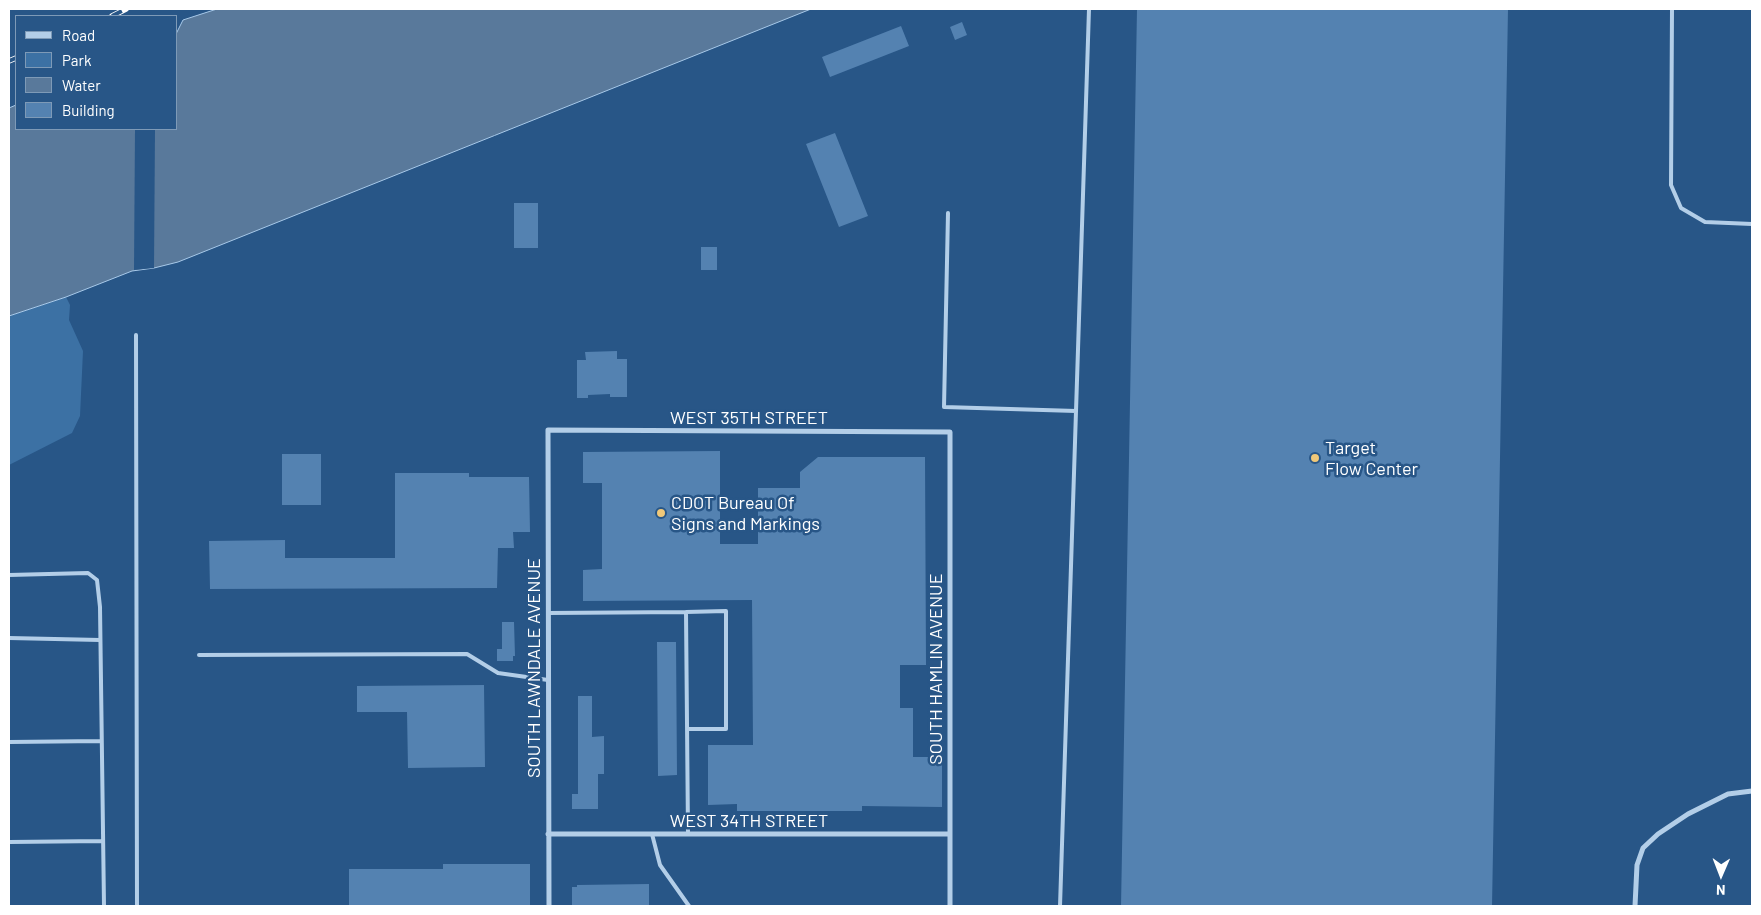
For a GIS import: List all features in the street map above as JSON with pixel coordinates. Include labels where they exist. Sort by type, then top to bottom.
[{"type":"street","name":"WEST 35TH STREET","points":[[548,430],[950,432]]},
{"type":"street","name":"SOUTH LAWNDALE AVENUE","points":[[548,430],[548,906]]},
{"type":"street","name":"SOUTH HAMLIN AVENUE","points":[[950,432],[950,906]]},
{"type":"street","points":[[1635,906],[1637,865],[1643,848],[1658,834],[1688,814],[1728,794],[1752,791]]},
{"type":"street","name":"WEST 34TH STREET","points":[[548,834],[950,834]]},
{"type":"lane","points":[[1060,906],[1089,9]]},
{"type":"lane","points":[[1672,9],[1671,185],[1681,208],[1705,222],[1752,224]]},
{"type":"lane","points":[[948,213],[944,407],[1076,411]]},
{"type":"lane","points":[[136,334],[136,906]]},
{"type":"lane","points":[[9,575],[88,573],[97,580],[100,608],[104,906]]},
{"type":"lane","points":[[548,613],[726,611],[726,729],[687,729]]},
{"type":"lane","points":[[686,612],[688,834]]},
{"type":"lane","points":[[9,638],[100,640]]},
{"type":"lane","points":[[199,655],[467,654],[498,673],[548,680]]},
{"type":"lane","points":[[9,742],[102,741]]},
{"type":"lane","points":[[652,834],[660,865],[689,906]]},
{"type":"lane","points":[[9,842],[103,841]]},
{"type":"green space","points":[[66,297],[70,305],[69,320],[83,351],[80,416],[72,433],[9,465],[9,316]]},
{"type":"water","points":[[217,9],[811,9],[178,262],[132,271],[66,297],[9,316],[9,108],[15,105],[15,130],[178,130],[178,30],[183,20]]},
{"type":"pier","points":[[135,130],[155,130],[154,268],[134,270]]},
{"type":"building","name":"Target Flow Center","points":[[1137,9],[1508,9],[1492,906],[1121,906]]},
{"type":"building","points":[[962,22],[967,35],[955,40],[950,27]]},
{"type":"building","points":[[901,26],[909,46],[830,77],[822,57]]},
{"type":"building","points":[[835,133],[868,216],[839,227],[806,144]]},
{"type":"building","points":[[514,203],[538,203],[538,248],[514,248]]},
{"type":"building","points":[[701,247],[717,247],[717,270],[701,270]]},
{"type":"building","points":[[617,351],[617,359],[627,359],[627,397],[610,397],[610,394],[588,395],[588,398],[577,398],[577,360],[586,360],[585,352]]},
{"type":"building","points":[[720,451],[720,544],[758,544],[758,488],[800,488],[800,472],[818,457],[925,457],[926,665],[900,665],[900,708],[913,708],[913,757],[942,757],[942,807],[862,806],[862,811],[737,811],[737,804],[708,805],[708,745],[753,745],[752,600],[583,601],[583,570],[602,569],[602,483],[583,483],[583,452]]},
{"type":"building","points":[[282,454],[321,454],[321,505],[282,505]]},
{"type":"building","points":[[395,473],[469,473],[469,477],[529,477],[530,532],[513,532],[514,548],[498,548],[497,588],[210,589],[209,541],[285,540],[285,558],[395,558]]},
{"type":"building","points":[[502,622],[514,622],[515,656],[513,656],[513,661],[497,661],[497,649],[502,649]]},
{"type":"building","points":[[657,642],[676,642],[677,775],[658,776]]},
{"type":"building","points":[[484,685],[485,767],[408,768],[407,712],[357,712],[357,686]]},
{"type":"building","points":[[578,696],[592,696],[592,737],[604,736],[604,774],[598,774],[598,809],[572,809],[572,794],[578,794]]},
{"type":"building","points":[[443,864],[530,864],[530,906],[349,906],[349,869],[443,869]]},
{"type":"building","points":[[649,884],[649,906],[572,906],[572,887],[577,887],[577,885]]},
{"type":"railway","points":[[114,15],[126,9]]},
{"type":"railway","points":[[9,61],[15,58]]},
{"type":"place","name":"Target Flow Center","points":[[1315,458]]},
{"type":"place","name":"CDOT Bureau Of Signs and Markings","points":[[661,513]]}]
